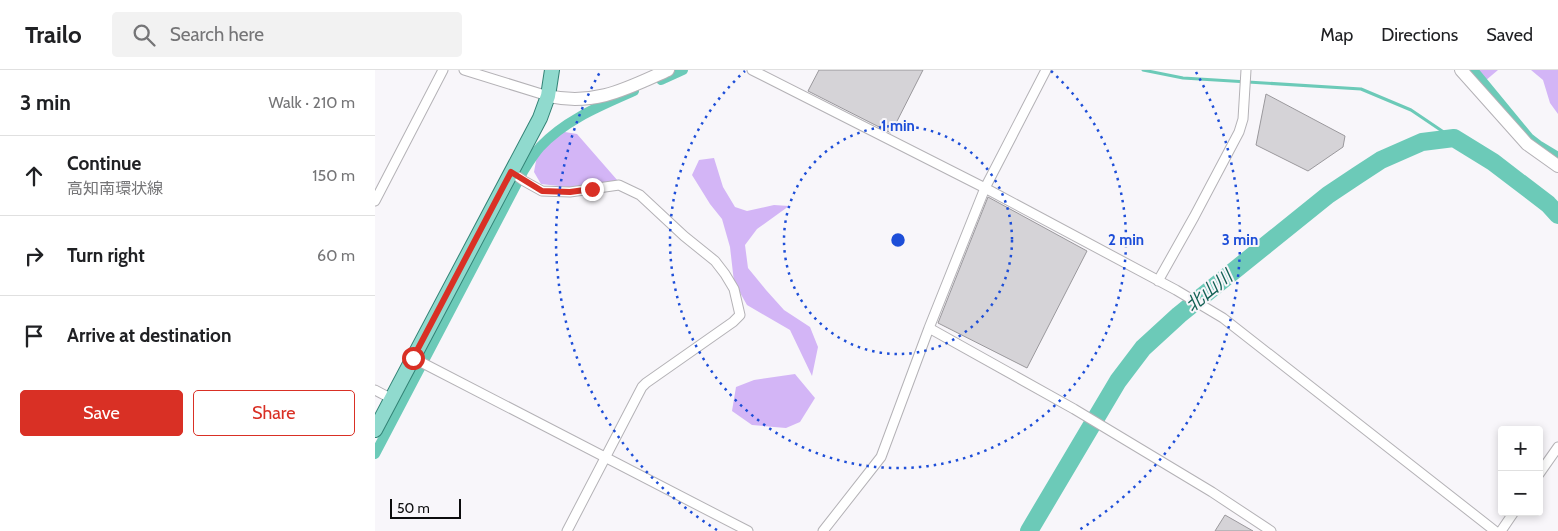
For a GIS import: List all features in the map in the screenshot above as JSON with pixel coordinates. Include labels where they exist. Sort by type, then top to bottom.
[{"type":"main road","points":[[375,430],[392,398],[419,361],[517,176],[548,96],[552,70]]},
{"type":"main road","points":[[548,96],[582,100],[607,95],[668,70]]},
{"type":"main road","points":[[1461,70],[1527,144],[1558,166]]},
{"type":"street","points":[[375,201],[443,70]]},
{"type":"street","points":[[464,70],[548,96]]},
{"type":"street","points":[[752,70],[985,188],[1176,290],[1223,318],[1495,531]]},
{"type":"street","points":[[823,531],[881,457],[929,328],[985,188],[1046,70]]},
{"type":"street","points":[[1158,281],[1194,218],[1239,132],[1243,119],[1246,70]]},
{"type":"street","points":[[517,176],[542,191],[570,192],[619,185],[639,195],[715,261],[734,289],[740,315],[733,322],[645,383],[567,531]]},
{"type":"street","points":[[929,328],[1109,429],[1212,492],[1271,531]]},
{"type":"street","points":[[419,361],[748,531]]},
{"type":"street","points":[[375,390],[392,398]]},
{"type":"street","points":[[1541,471],[1558,447]]},
{"type":"street","points":[[1501,531],[1511,516]]},
{"type":"shaded area","points":[[1473,70],[1498,70],[1485,81]]},
{"type":"shaded area","points":[[1531,70],[1558,70],[1558,114],[1550,103],[1543,80]]},
{"type":"shaded area","points":[[559,131],[577,134],[618,181],[577,188],[541,184],[534,172],[538,150]]},
{"type":"shaded area","points":[[714,158],[723,187],[735,207],[747,211],[774,205],[789,206],[757,229],[745,245],[748,268],[784,310],[810,327],[818,347],[812,376],[790,330],[747,305],[734,282],[730,247],[722,219],[692,175],[699,160]]},
{"type":"shaded area","points":[[795,374],[815,398],[800,422],[786,428],[752,425],[732,411],[736,387],[754,380]]},
{"type":"building","points":[[819,70],[923,70],[891,133],[808,91]]},
{"type":"building","points":[[1266,94],[1345,136],[1343,147],[1308,171],[1256,145]]},
{"type":"building","points":[[988,197],[1087,251],[1027,368],[938,323]]},
{"type":"building","points":[[1225,515],[1253,531],[1215,531]]},
{"type":"waterway","points":[[661,80],[683,70]]},
{"type":"waterway","points":[[1143,70],[1183,78],[1361,89],[1411,110],[1454,138]]},
{"type":"waterway","points":[[1473,70],[1529,138],[1558,157]]},
{"type":"waterway","points":[[375,454],[524,170],[534,155],[550,137],[572,121],[634,91]]},
{"type":"waterway","name":"北山川","points":[[1029,531],[1118,381],[1143,348],[1179,315],[1328,195],[1381,160],[1422,142],[1454,138],[1493,162],[1548,204],[1558,215]]},
{"type":"route","points":[[413,358],[511,172],[542,191],[570,192],[592,189]]}]
